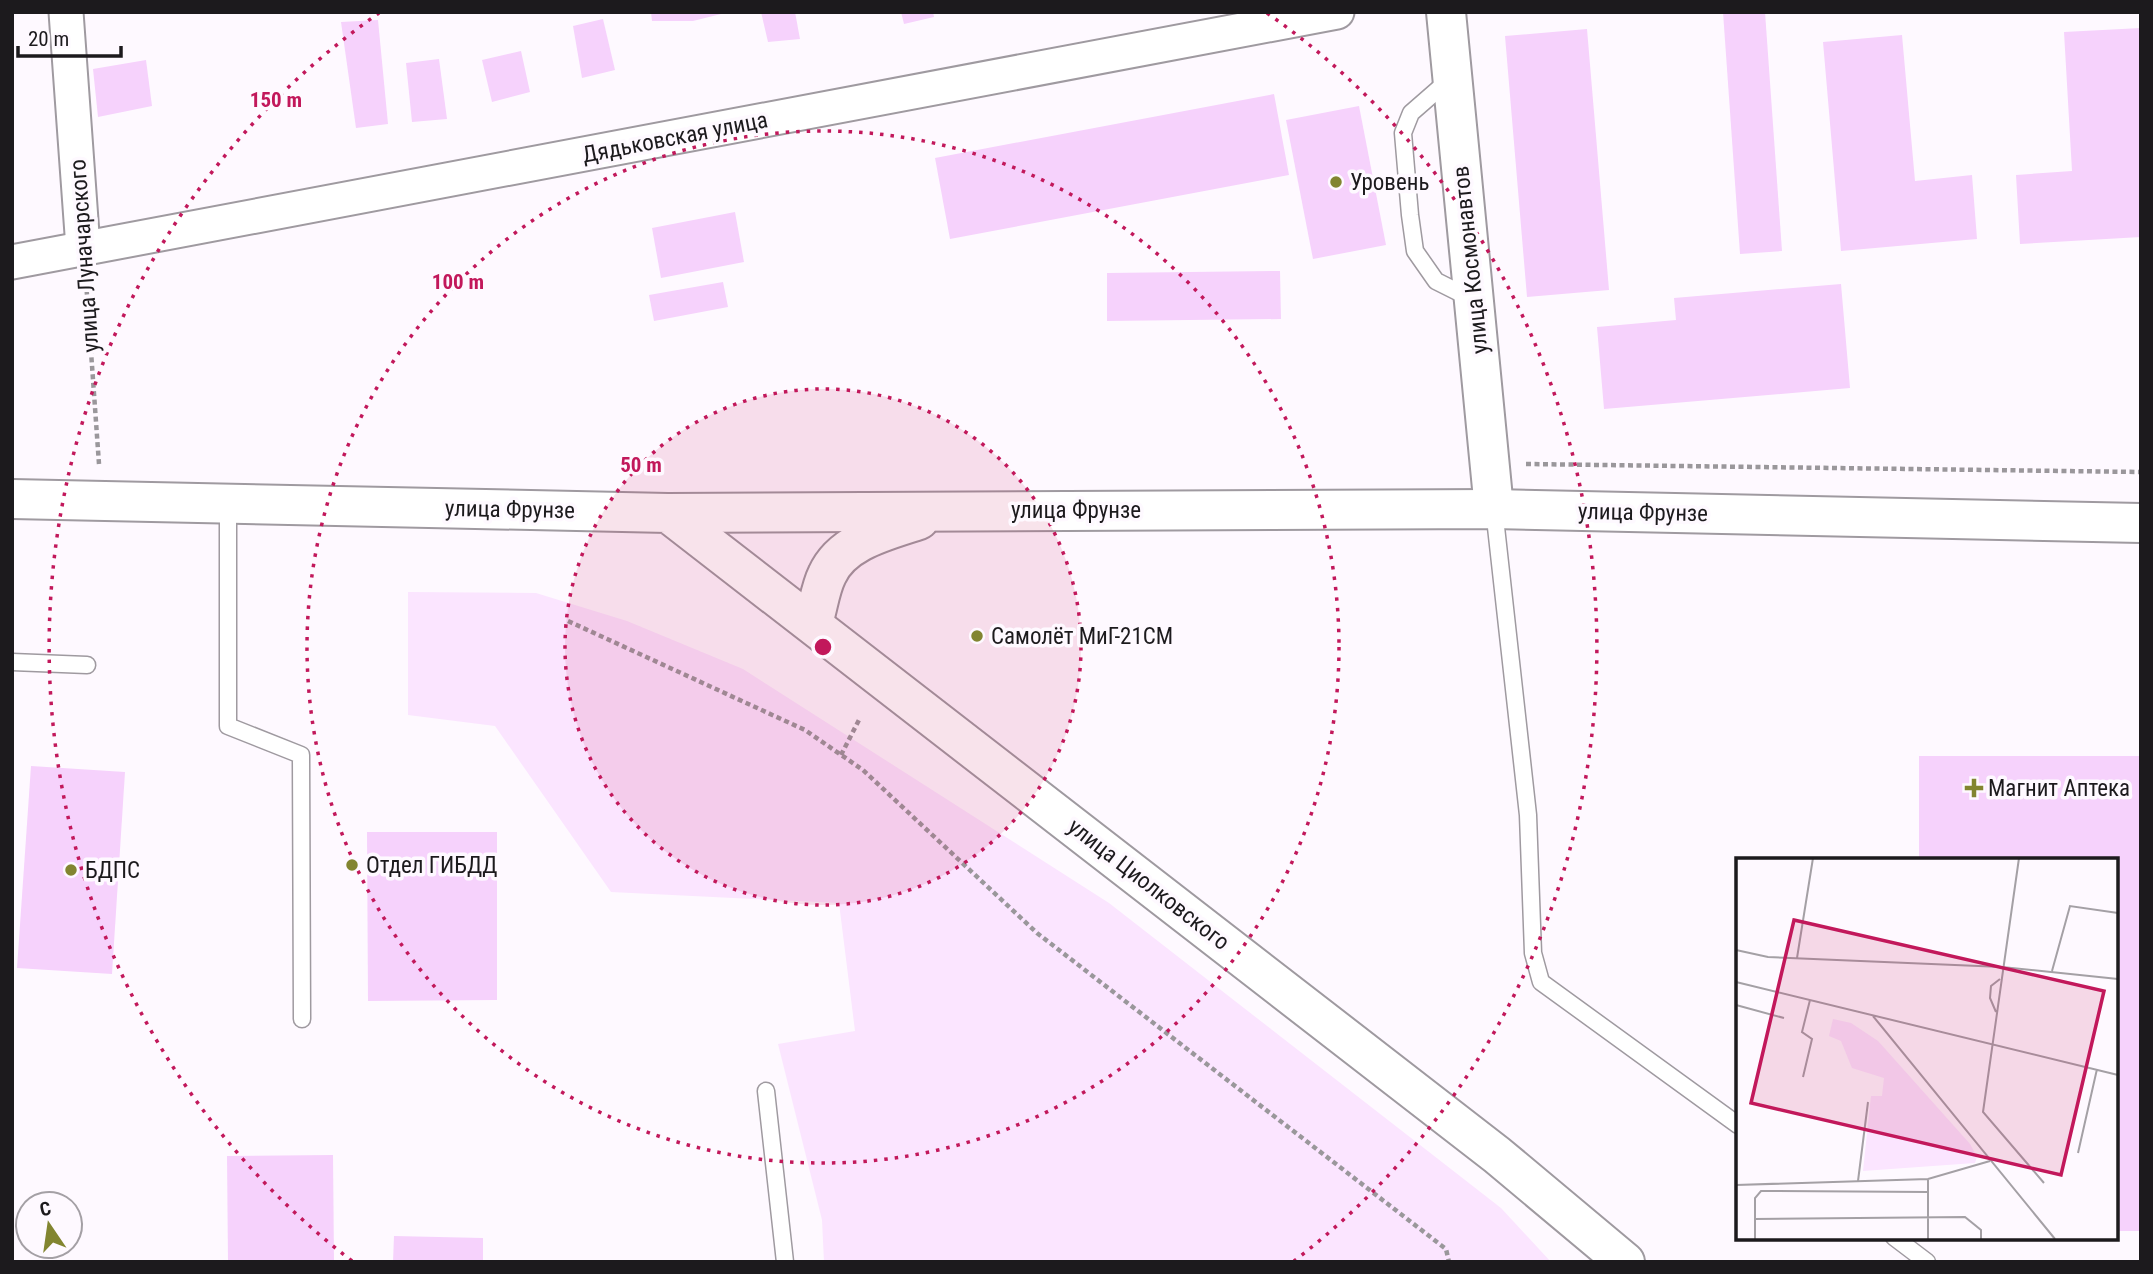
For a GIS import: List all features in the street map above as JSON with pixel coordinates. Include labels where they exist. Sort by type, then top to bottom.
[{"type":"main road","name":"улица Космонавтов","points":[[1446,12],[1494,509]]},
{"type":"main road","name":"улица Фрунзе","points":[[12,499],[668,513],[1494,509],[2141,523]]},
{"type":"main road","points":[[813,623],[827,575],[843,552],[877,533],[951,510]]},
{"type":"main road","name":"улица Циолковского","points":[[668,513],[1497,1155],[1625,1262]]},
{"type":"street","name":"улица Луначарского","points":[[66,12],[83,248]]},
{"type":"street","name":"Дядьковская улица","points":[[12,262],[1337,12]]},
{"type":"lane","points":[[1452,77],[1411,113],[1403,133],[1410,215],[1415,251],[1436,281],[1474,300]]},
{"type":"lane","points":[[228,503],[228,726],[301,755],[302,1019]]},
{"type":"lane","points":[[1494,509],[1528,816],[1533,953],[1541,982],[1736,1124]]},
{"type":"lane","points":[[12,662],[87,665]]},
{"type":"lane","points":[[766,1091],[785,1262]]},
{"type":"lane","points":[[1897,1239],[1927,1262]]},
{"type":"path","name":"улица Луначарского","points":[[83,248],[102,499]]},
{"type":"path","points":[[1490,463],[2141,472]]},
{"type":"path","points":[[569,621],[805,730],[863,770],[1037,933],[1446,1249],[1449,1262]]},
{"type":"path","points":[[842,755],[859,720]]},
{"type":"shaded area","points":[[408,592],[536,593],[627,621],[743,669],[1109,903],[1501,1208],[1551,1262],[824,1262],[822,1220],[778,1044],[855,1031],[839,903],[611,892],[495,726],[408,715]]},
{"type":"building","points":[[651,12],[725,13],[693,21],[652,21]]},
{"type":"building","points":[[761,12],[795,12],[800,39],[768,42]]},
{"type":"building","points":[[901,12],[933,12],[934,17],[904,24]]},
{"type":"building","points":[[1723,12],[1765,12],[1782,251],[1740,254]]},
{"type":"building","points":[[603,19],[615,70],[582,78],[573,26]]},
{"type":"building","points":[[378,20],[388,124],[356,128],[341,22]]},
{"type":"building","points":[[2141,28],[2141,237],[2020,244],[2016,175],[2072,171],[2064,32]]},
{"type":"building","points":[[1587,29],[1609,290],[1527,297],[1505,36]]},
{"type":"building","points":[[1902,35],[1915,181],[1972,175],[1977,239],[1841,251],[1823,42]]},
{"type":"building","points":[[521,51],[530,92],[492,102],[482,60]]},
{"type":"building","points":[[439,59],[447,119],[412,122],[406,63]]},
{"type":"building","points":[[146,60],[152,106],[98,117],[93,69]]},
{"type":"building","points":[[1274,94],[1289,175],[950,239],[935,158]]},
{"type":"building","name":"Уровень","points":[[1359,106],[1386,245],[1313,259],[1286,120]]},
{"type":"building","points":[[735,212],[744,262],[661,278],[652,228]]},
{"type":"building","points":[[1280,271],[1281,319],[1107,321],[1107,273]]},
{"type":"building","points":[[723,282],[728,307],[654,321],[649,295]]},
{"type":"building","points":[[1841,284],[1850,388],[1604,409],[1597,327],[1676,320],[1674,298]]},
{"type":"building","points":[[1919,756],[2141,756],[2141,1231],[2118,1231],[2118,858],[1919,858]]},
{"type":"building","name":"БДПС","points":[[31,766],[125,772],[112,974],[17,968]]},
{"type":"building","points":[[367,832],[497,832],[497,1000],[368,1001]]},
{"type":"building","points":[[333,1155],[334,1262],[228,1262],[227,1156]]},
{"type":"building","points":[[394,1236],[483,1238],[483,1262],[393,1262]]},
{"type":"place","name":"Уровень","points":[[1336,182]]},
{"type":"place","name":"Самолёт МиГ-21СМ","points":[[977,636]]},
{"type":"place","name":"Магнит Аптека","points":[[1974,788]]},
{"type":"place","name":"Отдел ГИБДД","points":[[352,865]]},
{"type":"place","name":"БДПС","points":[[71,870]]}]
